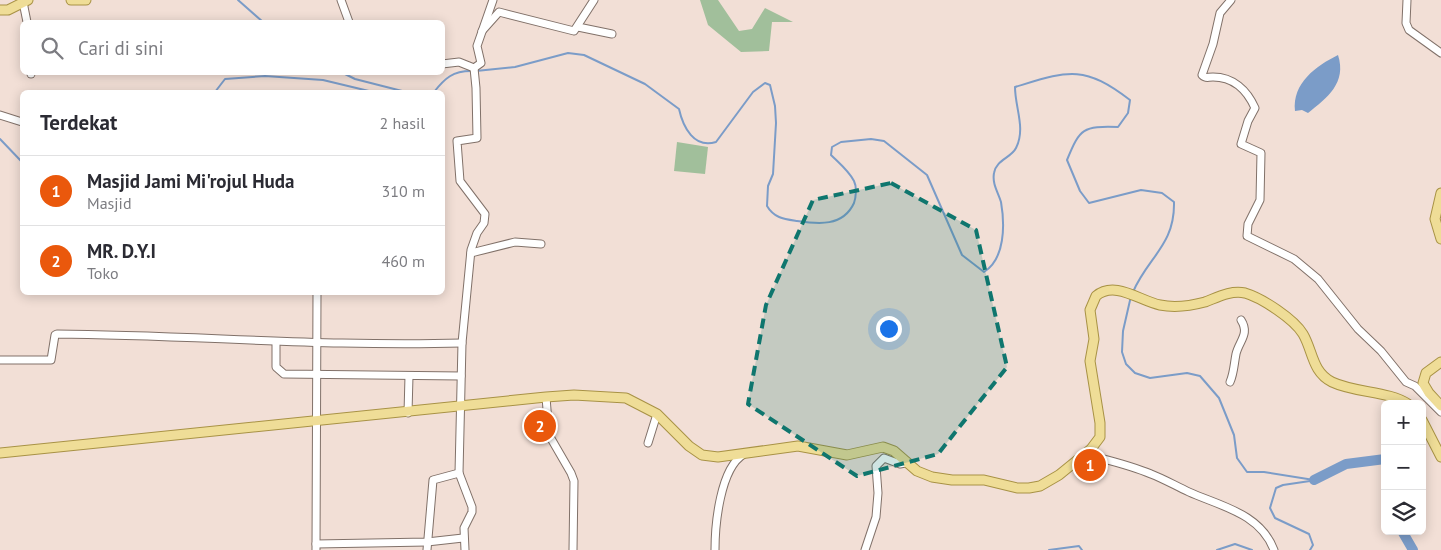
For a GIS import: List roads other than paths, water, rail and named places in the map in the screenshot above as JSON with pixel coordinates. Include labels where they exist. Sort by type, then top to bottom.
[{"type":"main road","points":[[71,0],[86,0]]},
{"type":"main road","points":[[0,10],[8,10],[25,1]]},
{"type":"main road","points":[[1441,193],[1435,220],[1441,239]]},
{"type":"main road","points":[[0,453],[546,397],[574,396],[626,398],[657,414],[699,454],[718,457],[798,446],[847,455],[884,448],[894,451],[905,463],[932,477],[952,480],[984,480],[1018,488],[1029,488],[1040,486],[1059,475],[1097,443],[1101,430],[1090,367],[1094,339],[1091,304],[1099,293],[1110,290],[1121,291],[1146,301],[1178,307],[1231,293],[1254,296],[1296,325],[1306,340],[1315,365],[1330,381],[1356,390],[1399,400]]},
{"type":"main road","points":[[1441,362],[1426,373],[1423,383],[1441,406]]},
{"type":"main road","points":[[1426,428],[1441,457]]},
{"type":"street","points":[[341,0],[348,20]]},
{"type":"street","points":[[474,69],[481,63],[477,46],[493,0]]},
{"type":"street","points":[[482,31],[498,12],[573,32],[594,0]]},
{"type":"street","points":[[1231,0],[1220,13],[1213,44],[1202,75],[1205,78],[1231,80],[1250,98],[1256,108],[1248,121],[1241,144],[1260,151],[1262,168],[1258,196],[1260,200],[1248,224],[1247,236],[1294,259],[1318,279],[1358,329],[1381,351],[1406,382],[1415,386],[1441,412]]},
{"type":"street","points":[[1407,0],[1406,23],[1409,30],[1441,53]]},
{"type":"street","points":[[25,1],[28,20]]},
{"type":"street","points":[[578,27],[612,34]]},
{"type":"street","points":[[445,64],[459,62],[474,69]]},
{"type":"street","points":[[465,550],[464,528],[472,512],[472,507],[459,473],[462,343],[471,253],[477,233],[484,223],[485,214],[460,181],[458,141],[477,138],[476,79],[474,69]]},
{"type":"street","points":[[0,116],[20,121]]},
{"type":"street","points":[[471,253],[515,242],[541,244]]},
{"type":"street","points":[[317,295],[316,547],[427,546],[463,538]]},
{"type":"street","points":[[1230,382],[1236,353],[1243,340],[1241,320]]},
{"type":"street","points":[[0,360],[51,360],[55,335],[57,334],[167,335],[317,343],[462,343]]},
{"type":"street","points":[[276,342],[277,371],[284,374],[461,376]]},
{"type":"street","points":[[408,412],[409,376]]},
{"type":"street","points":[[546,397],[548,435],[574,481],[573,550]]},
{"type":"street","points":[[648,443],[657,414]]},
{"type":"street","points":[[716,550],[716,519],[722,496],[734,461],[746,453]]},
{"type":"street","points":[[1085,454],[1147,472],[1188,492],[1236,510],[1254,522],[1269,540],[1274,550]]},
{"type":"street","points":[[865,550],[876,517],[878,493],[876,466],[884,458],[900,464],[905,463]]},
{"type":"street","points":[[427,546],[433,480],[459,473]]},
{"type":"water","points":[[1338,55],[1340,74],[1334,89],[1308,113],[1302,110],[1295,111],[1297,92],[1301,84],[1314,70]]},
{"type":"waterway","points":[[238,0],[261,20]]},
{"type":"waterway","points":[[476,71],[515,67],[568,53],[584,55],[645,84],[679,109],[683,123],[691,135],[702,142],[708,143],[716,142],[753,92],[765,83],[770,85],[775,106],[773,174],[768,186],[767,206],[773,213],[784,219],[813,223],[837,220],[849,211],[854,203],[856,186],[844,167],[831,155],[832,147],[841,142],[871,139],[884,141],[927,175],[962,255],[984,272],[996,259],[1002,241],[1003,221],[1001,202],[995,184],[995,169],[1014,151],[1019,140],[1020,125],[1015,87],[1062,75],[1075,74],[1087,76],[1114,88],[1130,100],[1128,113],[1118,127],[1090,129],[1084,131],[1076,141],[1067,160],[1080,191],[1089,203],[1141,190],[1162,193],[1174,202],[1173,217],[1165,240],[1133,292]]},
{"type":"waterway","points":[[436,90],[450,76],[459,72],[471,71]]},
{"type":"waterway","points":[[347,75],[355,79],[398,90]]},
{"type":"waterway","points":[[217,90],[225,79],[265,76],[323,80],[365,90]]},
{"type":"waterway","points":[[0,139],[20,160]]},
{"type":"waterway","points":[[1131,296],[1123,331],[1122,352],[1126,364],[1135,373],[1150,378],[1187,373],[1200,376],[1219,398],[1234,435],[1237,458],[1247,472],[1264,472],[1314,480]]},
{"type":"waterway","points":[[1314,480],[1346,464],[1381,460]]},
{"type":"waterway","points":[[1310,481],[1283,485],[1276,488],[1270,508],[1275,518],[1309,534],[1313,545],[1310,550]]},
{"type":"waterway","points":[[1404,535],[1413,550]]},
{"type":"waterway","points":[[1217,550],[1235,544],[1252,550]]},
{"type":"waterway","points":[[1049,550],[1079,546],[1082,550]]},
{"type":"place","name":"MR. D.Y.I","points":[[540,426]]},
{"type":"place","name":"Masjid Jami Mi'rojul Huda","points":[[1090,465]]}]
